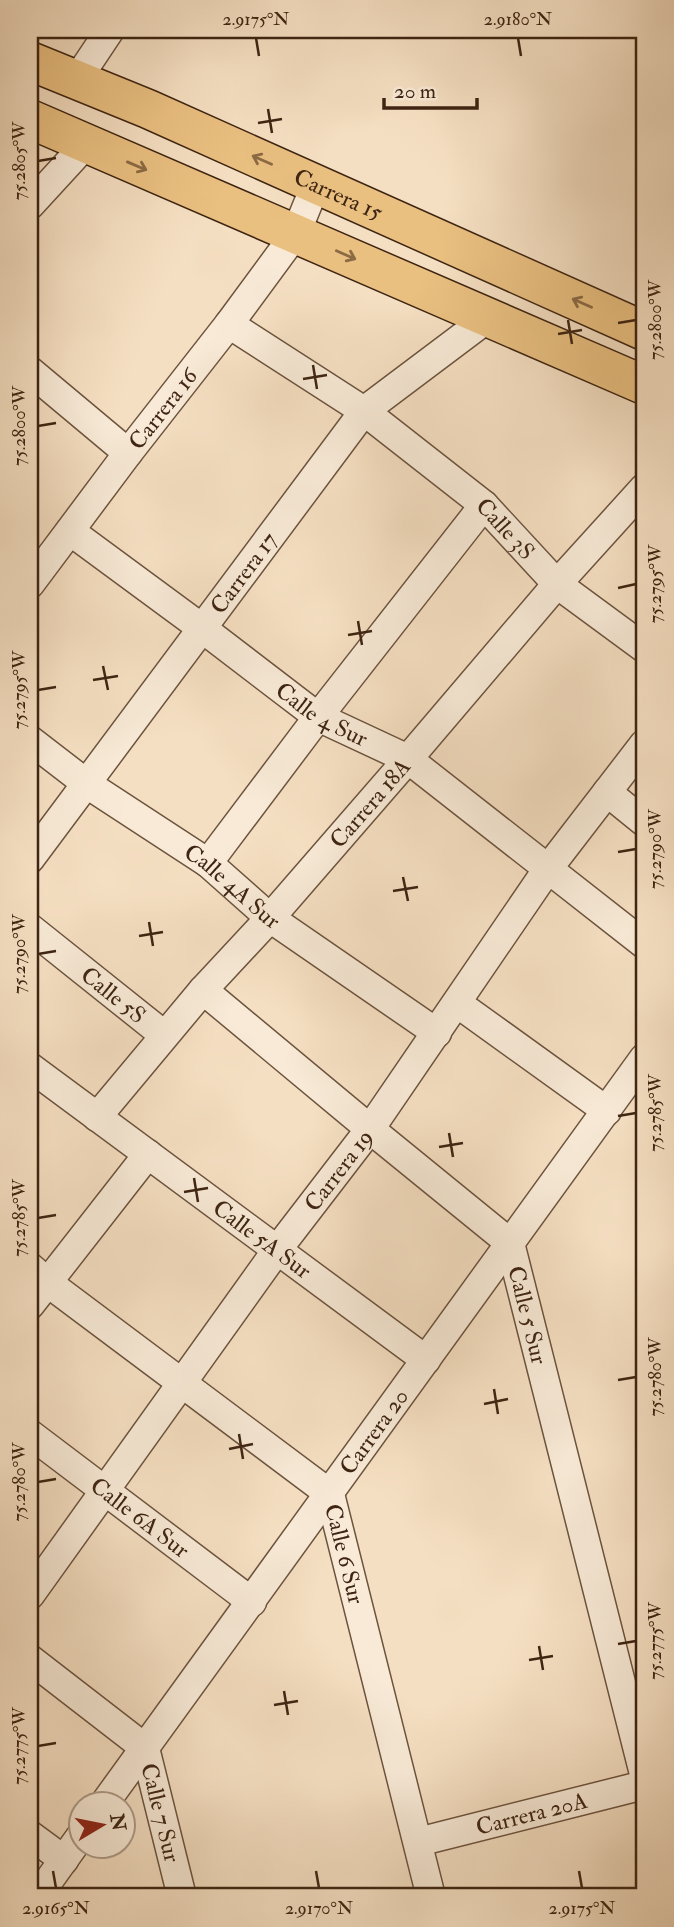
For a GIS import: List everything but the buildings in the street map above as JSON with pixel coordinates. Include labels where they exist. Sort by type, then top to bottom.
[{"type":"main road","name":"Carrera 15","points":[[30,61],[148,109],[644,331]]},
{"type":"main road","points":[[30,118],[644,385]]},
{"type":"street","points":[[76,81],[110,30]]},
{"type":"street","points":[[30,205],[86,144]]},
{"type":"street","name":"Carrera 16","points":[[33,574],[70,531],[296,233],[316,184]]},
{"type":"street","name":"Carrera 17","points":[[30,859],[364,411],[489,317]]},
{"type":"street","name":"Calle 3S","points":[[229,324],[364,411],[484,505],[557,584],[644,648]]},
{"type":"street","points":[[30,372],[128,453]]},
{"type":"street","name":"Carrera 18A","points":[[97,1117],[203,990],[270,918],[557,584],[644,488]]},
{"type":"street","points":[[208,863],[484,505]]},
{"type":"street","name":"Calle 4 Sur","points":[[70,531],[318,717],[408,759],[644,944]]},
{"type":"street","name":"Calle 4A Sur","points":[[30,740],[88,784],[208,863],[270,918],[437,1033]]},
{"type":"street","name":"Carrera 19","points":[[30,1595],[277,1250],[370,1129],[547,870],[644,744]]},
{"type":"street","points":[[607,792],[644,822]]},
{"type":"street","name":"Calle 5S","points":[[30,928],[164,1035]]},
{"type":"street","name":"Calle 5 Sur","points":[[203,990],[510,1243],[644,1774]]},
{"type":"street","points":[[457,1003],[607,1111]]},
{"type":"street","name":"Carrera 20","points":[[114,1790],[644,1058]]},
{"type":"street","name":"Calle 5A Sur","points":[[30,1067],[426,1360]]},
{"type":"street","points":[[30,1305],[38,1275],[148,1154]]},
{"type":"street","name":"Calle 6 Sur","points":[[38,1275],[330,1494],[431,1897]]},
{"type":"street","name":"Calle 6A Sur","points":[[30,1434],[252,1602]]},
{"type":"street","name":"Calle 7 Sur","points":[[30,1659],[145,1748],[181,1897]]},
{"type":"street","name":"Carrera 20A","points":[[418,1842],[644,1785]]},
{"type":"street","points":[[30,1835],[64,1860]]},
{"type":"street","points":[[37,1897],[66,1857]]}]
